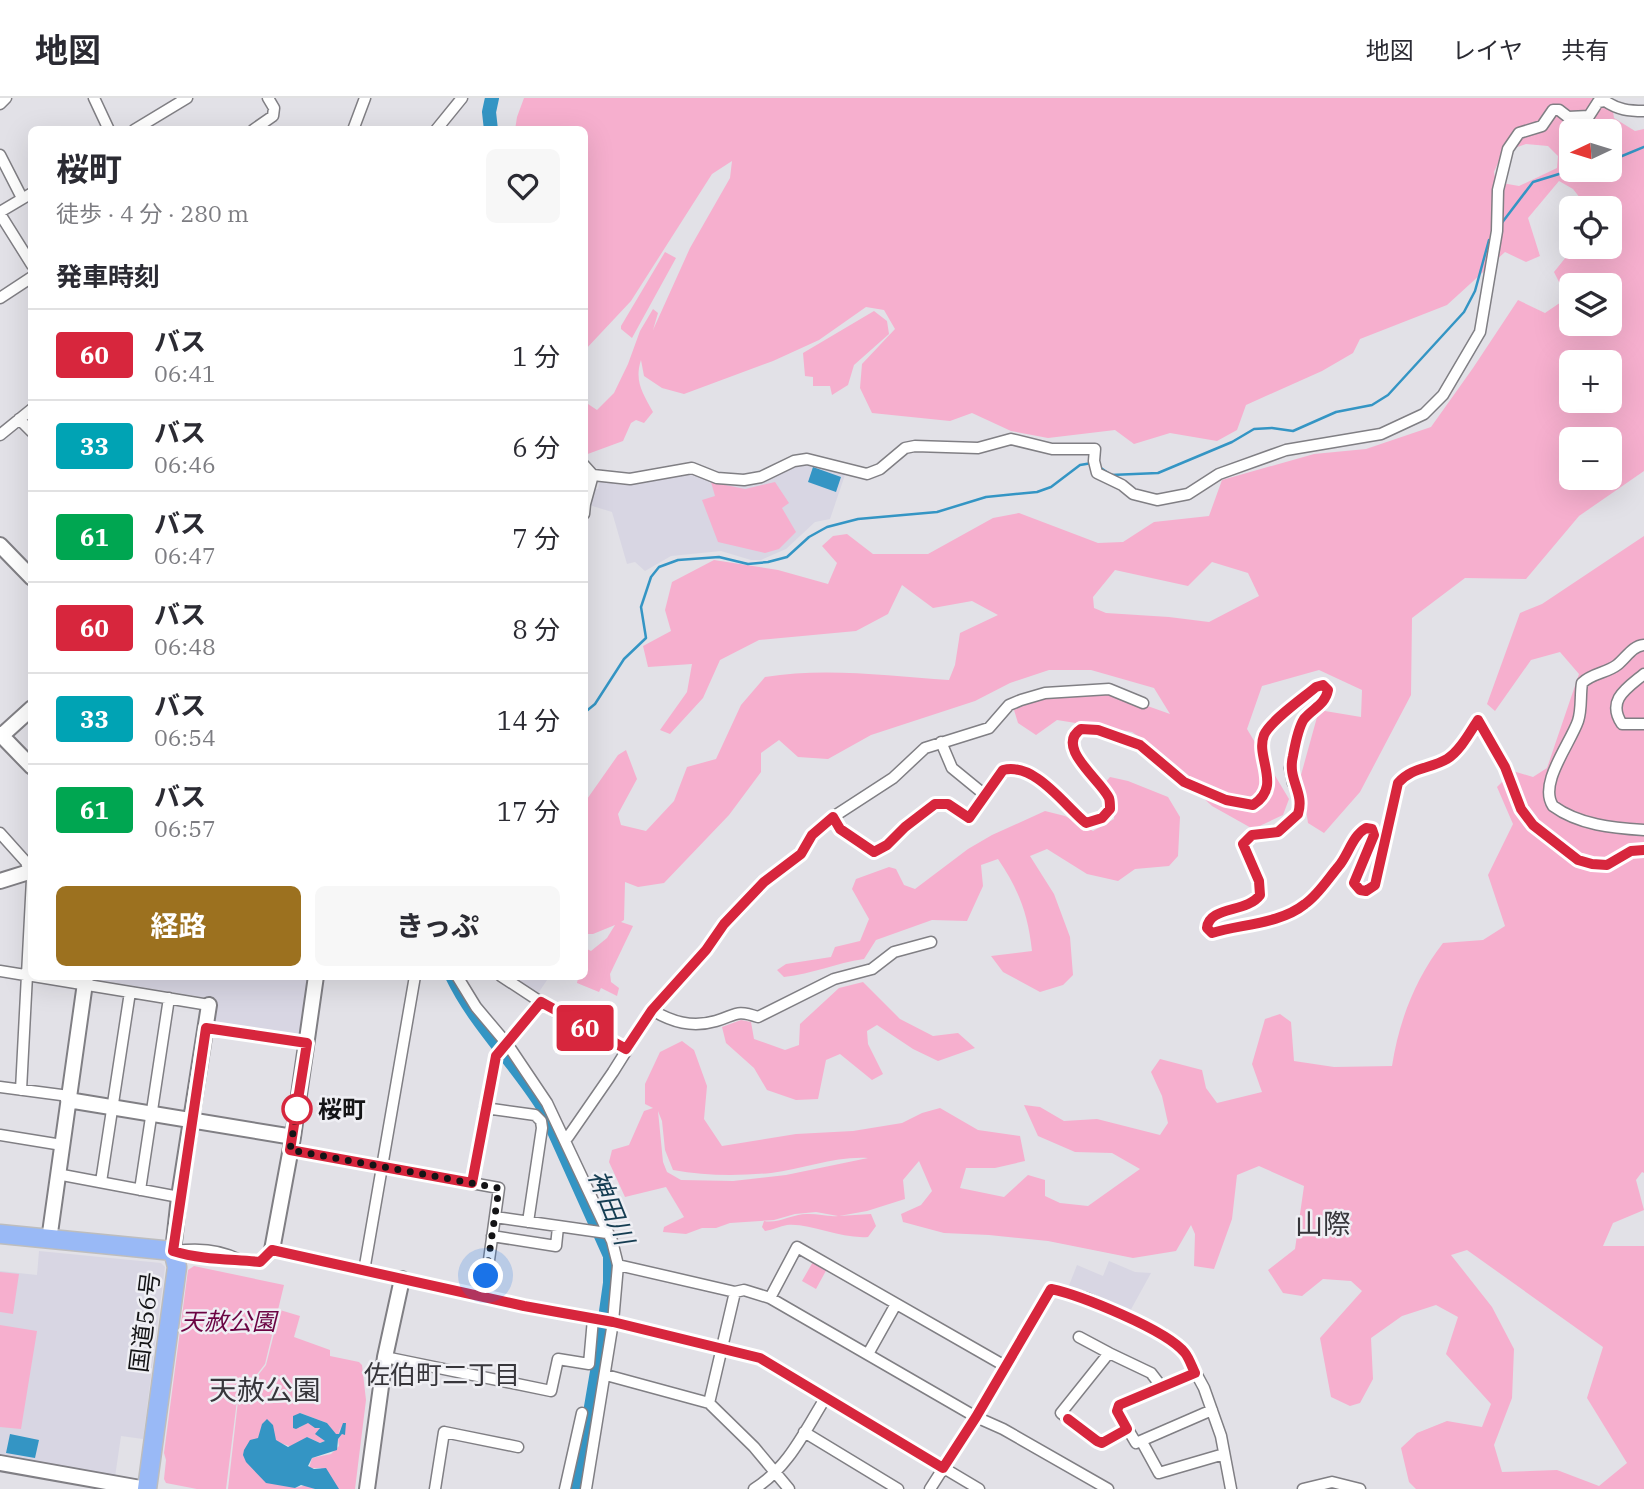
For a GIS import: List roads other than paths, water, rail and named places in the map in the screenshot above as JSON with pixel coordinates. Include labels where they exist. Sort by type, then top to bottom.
[{"type":"highway","name":"国道56号","points":[[0,1234],[173,1251],[177,1267],[146,1489]]},
{"type":"street","points":[[0,104],[6,98]]},
{"type":"street","points":[[93,98],[107,126]]},
{"type":"street","points":[[141,126],[187,98]]},
{"type":"street","points":[[259,126],[273,116],[274,108],[268,98]]},
{"type":"street","points":[[354,126],[365,98]]},
{"type":"street","points":[[439,126],[462,98]]},
{"type":"street","points":[[588,469],[593,475],[630,479],[692,468],[717,478],[744,480],[761,478],[794,461],[807,459],[867,474],[880,469],[905,448],[978,448],[1011,439],[1052,449],[1096,449],[1097,473],[1122,485],[1133,494],[1157,500],[1188,494],[1219,474],[1286,450],[1381,434],[1424,414],[1443,395],[1480,332],[1497,231],[1498,190],[1508,149],[1518,133],[1542,125],[1553,110],[1559,110],[1568,117],[1589,116],[1598,102],[1605,101],[1615,108],[1629,111],[1644,111]]},
{"type":"street","points":[[0,155],[27,195],[0,213],[28,258]]},
{"type":"street","points":[[0,298],[28,280]]},
{"type":"street","points":[[0,435],[28,412]]},
{"type":"street","points":[[19,419],[28,428]]},
{"type":"street","points":[[588,493],[593,475]]},
{"type":"street","points":[[0,545],[28,574]]},
{"type":"street","points":[[1644,645],[1636,646],[1615,667],[1588,677],[1582,683],[1579,718],[1548,792],[1553,806],[1577,818],[1617,828],[1644,830]]},
{"type":"street","points":[[1644,674],[1622,692],[1616,706],[1616,716],[1622,724],[1644,724]]},
{"type":"street","points":[[833,817],[840,829],[874,852],[887,845],[935,804],[948,804],[969,818],[1003,770],[1013,767],[1036,778],[1086,823],[1102,818],[1110,809],[1110,799],[1076,756],[1072,744],[1081,729],[1098,730],[1140,745],[1184,782],[1226,800],[1253,805],[1261,800],[1267,791],[1263,737],[1269,725],[1316,687],[1323,685],[1328,690],[1327,697],[1304,719],[1290,768],[1293,783],[1299,793],[1298,814],[1278,832],[1252,835],[1243,844],[1259,881],[1260,895],[1248,906],[1218,913],[1210,918],[1207,928],[1212,933],[1233,926],[1268,922],[1305,905],[1344,860],[1360,831],[1366,828],[1372,829],[1374,835],[1354,883],[1360,890],[1366,891],[1375,885],[1398,783],[1417,768],[1447,759],[1478,720],[1505,767],[1521,809],[1533,825],[1578,860],[1592,864],[1607,865],[1631,851],[1644,850]]},
{"type":"street","points":[[564,1139],[606,1083],[652,1010],[706,950],[724,924],[764,882],[801,854],[812,835],[833,817],[893,778],[925,748],[989,728],[1009,705],[1045,693],[1109,689],[1143,703]]},
{"type":"street","points":[[28,711],[1,735],[28,763]]},
{"type":"street","points":[[941,741],[952,768],[985,795]]},
{"type":"street","points":[[0,834],[28,867]]},
{"type":"street","points":[[0,881],[28,876]]},
{"type":"street","points":[[652,1010],[684,1024],[713,1022],[742,1012],[758,1017],[834,979],[872,969],[894,952],[932,942]]},
{"type":"street","points":[[0,971],[28,976]]},
{"type":"street","points":[[21,1090],[30,980]]},
{"type":"street","points":[[49,1240],[86,981],[130,992],[209,1005],[173,1251],[191,1257],[260,1262],[272,1250],[292,1143],[315,980]]},
{"type":"street","points":[[364,1271],[414,980]]},
{"type":"street","points":[[459,980],[504,1047],[542,1095],[564,1139],[603,1233],[612,1241],[618,1265],[606,1375],[586,1489]]},
{"type":"street","points":[[507,980],[626,1049]]},
{"type":"street","points":[[101,1182],[130,992]]},
{"type":"street","points":[[140,1190],[169,998]]},
{"type":"street","points":[[472,1183],[485,1108],[504,1047],[541,1002]]},
{"type":"street","points":[[206,1028],[307,1043]]},
{"type":"street","points":[[0,1087],[193,1119],[382,1166],[499,1188],[484,1296]]},
{"type":"street","points":[[485,1108],[535,1115],[541,1121],[528,1222]]},
{"type":"street","points":[[0,1135],[62,1144]]},
{"type":"street","points":[[57,1174],[179,1197]]},
{"type":"street","points":[[495,1217],[603,1233]]},
{"type":"street","points":[[492,1236],[555,1246],[558,1227]]},
{"type":"street","points":[[770,1298],[797,1247],[1005,1367]]},
{"type":"street","points":[[272,1250],[611,1322],[760,1358],[979,1489]]},
{"type":"street","points":[[618,1265],[735,1292],[744,1290],[770,1298],[976,1417],[1003,1429],[1108,1489]]},
{"type":"street","points":[[367,1489],[385,1357],[402,1279]]},
{"type":"street","points":[[930,1489],[1051,1289],[1086,1298],[1163,1334],[1185,1353],[1212,1409],[1221,1436],[1231,1489]]},
{"type":"street","points":[[709,1403],[735,1292]]},
{"type":"street","points":[[868,1354],[896,1304]]},
{"type":"street","points":[[385,1357],[551,1391],[558,1359],[589,1364],[596,1320]]},
{"type":"street","points":[[1079,1337],[1151,1373],[1161,1386]]},
{"type":"street","points":[[1109,1353],[1061,1413],[1102,1443],[1127,1429]]},
{"type":"street","points":[[1195,1373],[1119,1405],[1117,1411],[1136,1443],[1212,1409]]},
{"type":"street","points":[[606,1375],[709,1403],[754,1447],[789,1489]]},
{"type":"street","points":[[754,1489],[784,1465],[826,1397]]},
{"type":"street","points":[[565,1489],[582,1413]]},
{"type":"street","points":[[435,1489],[444,1432],[518,1447]]},
{"type":"street","points":[[804,1432],[898,1489]]},
{"type":"street","points":[[1142,1442],[1159,1474],[1224,1454]]},
{"type":"street","points":[[0,1463],[146,1489]]},
{"type":"street","points":[[1303,1489],[1332,1482],[1360,1489]]},
{"type":"water","points":[[813,467],[841,477],[836,492],[808,482]]},
{"type":"water","points":[[300,1413],[327,1423],[336,1434],[339,1434],[343,1423],[346,1423],[345,1435],[342,1434],[338,1439],[337,1450],[312,1458],[308,1466],[314,1469],[326,1468],[339,1489],[315,1489],[301,1485],[295,1488],[266,1483],[246,1462],[244,1450],[250,1440],[258,1438],[262,1424],[267,1419],[273,1425],[276,1440],[288,1447],[307,1437],[320,1443],[325,1441],[315,1434],[320,1428],[308,1423],[293,1428],[293,1416]]},
{"type":"water","points":[[10,1434],[39,1440],[35,1458],[6,1453]]},
{"type":"waterway","name":"神田川","points":[[491,126],[489,112],[492,98]]},
{"type":"waterway","points":[[1622,156],[1644,147]]},
{"type":"waterway","points":[[1501,224],[1533,182],[1559,174]]},
{"type":"waterway","points":[[1098,466],[1111,475],[1158,473],[1232,442],[1254,429],[1293,431],[1336,412],[1372,405],[1388,395],[1464,312],[1475,291],[1489,240]]},
{"type":"waterway","points":[[588,710],[595,704],[624,659],[646,638],[641,607],[651,577],[659,567],[678,560],[719,557],[748,564],[768,562],[787,557],[809,537],[827,527],[858,519],[937,512],[986,497],[1037,492],[1051,487],[1080,465],[1092,463]]},
{"type":"waterway","name":"神田川","points":[[454,980],[472,1010],[543,1107],[610,1256],[610,1283],[600,1354],[577,1489]]},
{"type":"place","name":"桜町","points":[[297,1109]]},
{"type":"district","name":"山際","points":[[1323,1223]]},
{"type":"district","name":"佐伯町二丁目","points":[[442,1374]]},
{"type":"district","name":"天赦公園","points":[[265,1389]]}]
